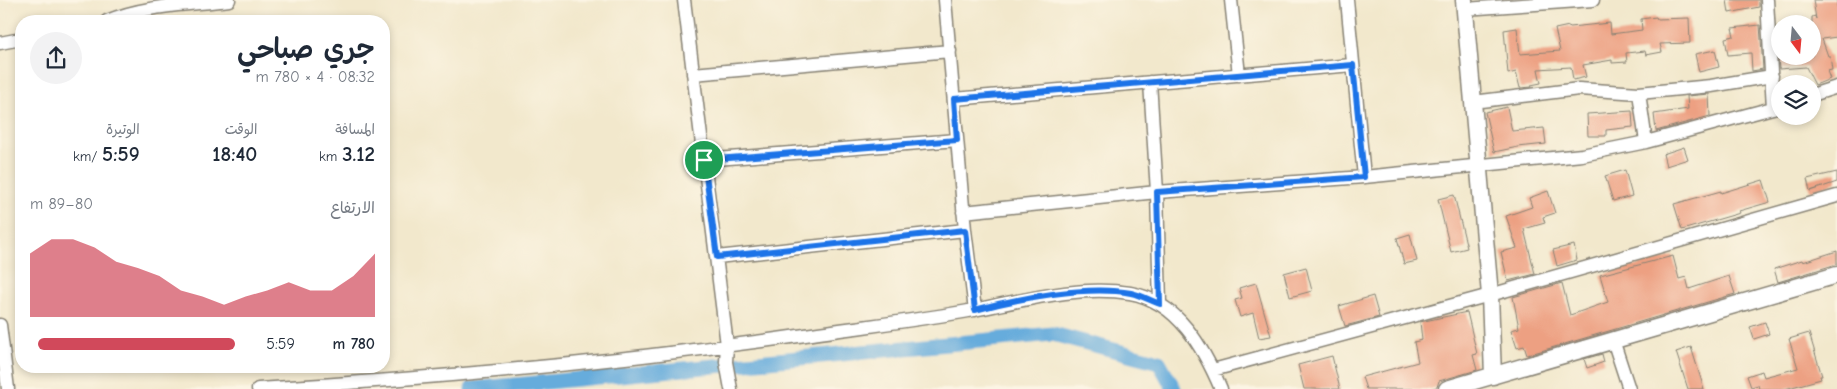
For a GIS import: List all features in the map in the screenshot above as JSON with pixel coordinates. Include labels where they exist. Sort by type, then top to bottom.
[{"type":"street","points":[[125,15],[191,2],[229,0]]},
{"type":"street","points":[[684,0],[717,257],[727,345],[726,362],[730,386]]},
{"type":"street","points":[[945,0],[963,212],[975,310]]},
{"type":"street","points":[[1232,0],[1238,75]]},
{"type":"street","points":[[1347,0],[1364,177]]},
{"type":"street","points":[[1492,376],[1490,295],[1464,5],[1593,0]]},
{"type":"street","points":[[1767,0],[1772,75]]},
{"type":"street","points":[[0,43],[15,41]]},
{"type":"street","points":[[693,74],[950,51]]},
{"type":"street","points":[[954,99],[1353,65]]},
{"type":"street","points":[[1473,102],[1579,89],[1639,93],[1711,86],[1771,76]]},
{"type":"street","points":[[1150,82],[1157,192],[1160,304]]},
{"type":"street","points":[[1821,92],[1837,87]]},
{"type":"street","points":[[1639,93],[1646,142]]},
{"type":"street","points":[[963,212],[1157,192],[1364,177],[1591,154],[1646,142],[1771,109]]},
{"type":"street","points":[[704,160],[957,140]]},
{"type":"street","points":[[1213,370],[1490,295],[1837,196]]},
{"type":"street","points":[[717,257],[965,230]]},
{"type":"street","points":[[1447,389],[1837,275]]},
{"type":"street","points":[[258,389],[609,361],[975,310],[1060,294],[1097,291],[1132,294],[1160,304],[1178,318],[1189,331],[1213,370],[1221,389]]},
{"type":"street","points":[[0,325],[8,389]]},
{"type":"street","points":[[1613,340],[1629,389]]},
{"type":"building","points":[[1727,0],[1759,0],[1759,7],[1729,13]]},
{"type":"building","points":[[1813,0],[1837,0],[1837,37],[1822,39],[1828,56],[1830,56],[1832,70],[1827,71],[1830,79],[1821,83],[1821,75],[1810,75],[1806,67],[1779,69],[1779,65],[1821,65],[1821,15],[1815,15]]},
{"type":"building","points":[[1656,17],[1657,19],[1689,18],[1690,43],[1660,44],[1662,52],[1646,55],[1645,51],[1626,53],[1627,62],[1612,63],[1612,60],[1583,65],[1586,77],[1573,80],[1571,67],[1538,69],[1541,83],[1531,85],[1532,87],[1520,88],[1516,72],[1508,74],[1504,30],[1517,28],[1520,54],[1560,51],[1555,29],[1610,23],[1611,34],[1642,30],[1641,19]]},
{"type":"building","points":[[1760,25],[1763,69],[1752,71],[1751,53],[1728,55],[1725,38],[1734,36],[1732,28]]},
{"type":"building","points":[[1715,50],[1719,67],[1699,72],[1695,54]]},
{"type":"building","points":[[1709,94],[1710,116],[1656,131],[1654,114],[1688,109],[1687,96]]},
{"type":"building","points":[[1507,107],[1512,131],[1544,128],[1546,144],[1494,152],[1485,112]]},
{"type":"building","points":[[1632,111],[1633,127],[1606,130],[1606,136],[1588,136],[1587,114]]},
{"type":"building","points":[[1684,147],[1688,159],[1666,166],[1663,154]]},
{"type":"building","points":[[1625,170],[1632,196],[1613,201],[1605,176]]},
{"type":"building","points":[[1837,172],[1837,182],[1810,191],[1807,179]]},
{"type":"building","points":[[1763,180],[1770,202],[1682,230],[1674,204],[1721,191],[1721,193]]},
{"type":"building","points":[[1548,191],[1555,213],[1543,217],[1545,223],[1524,229],[1535,274],[1508,281],[1501,252],[1517,248],[1506,216],[1532,207],[1529,198]]},
{"type":"building","points":[[1454,195],[1467,248],[1451,252],[1438,199]]},
{"type":"building","points":[[1410,234],[1417,261],[1404,264],[1397,238]]},
{"type":"building","points":[[1574,245],[1577,260],[1557,266],[1553,250]]},
{"type":"building","points":[[1837,251],[1837,264],[1778,282],[1774,269]]},
{"type":"building","points":[[1673,256],[1679,279],[1686,277],[1689,289],[1729,276],[1735,294],[1527,355],[1524,346],[1517,348],[1511,330],[1519,328],[1513,297],[1562,283],[1570,315],[1608,302],[1600,275]]},
{"type":"building","points":[[1306,267],[1312,291],[1290,297],[1284,273]]},
{"type":"building","points":[[1256,283],[1271,336],[1259,338],[1253,313],[1240,317],[1235,300],[1242,298],[1239,288]]},
{"type":"building","points":[[1373,296],[1379,317],[1345,326],[1339,306]]},
{"type":"building","points":[[1467,312],[1477,354],[1473,355],[1477,370],[1439,381],[1437,387],[1430,389],[1366,389],[1362,377],[1418,362],[1414,342],[1422,340],[1420,322]]},
{"type":"building","points":[[1765,322],[1769,334],[1754,339],[1750,327]]},
{"type":"building","points":[[1809,333],[1822,376],[1820,376],[1821,379],[1785,389],[1759,389],[1758,385],[1751,387],[1747,376],[1762,371],[1764,377],[1798,368],[1789,339]]},
{"type":"building","points":[[1691,347],[1704,389],[1688,389],[1676,352]]},
{"type":"building","points":[[1602,354],[1604,362],[1587,368],[1584,359]]},
{"type":"building","points":[[1332,356],[1340,389],[1304,389],[1298,365]]},
{"type":"waterway","points":[[472,389],[1053,334],[1159,362],[1174,389]]},
{"type":"route","points":[[1353,65],[1364,177],[1157,192],[1160,304],[1132,294],[1097,291],[1060,294],[975,310],[965,230],[717,257],[704,160],[957,140],[954,99],[1353,65]]}]
